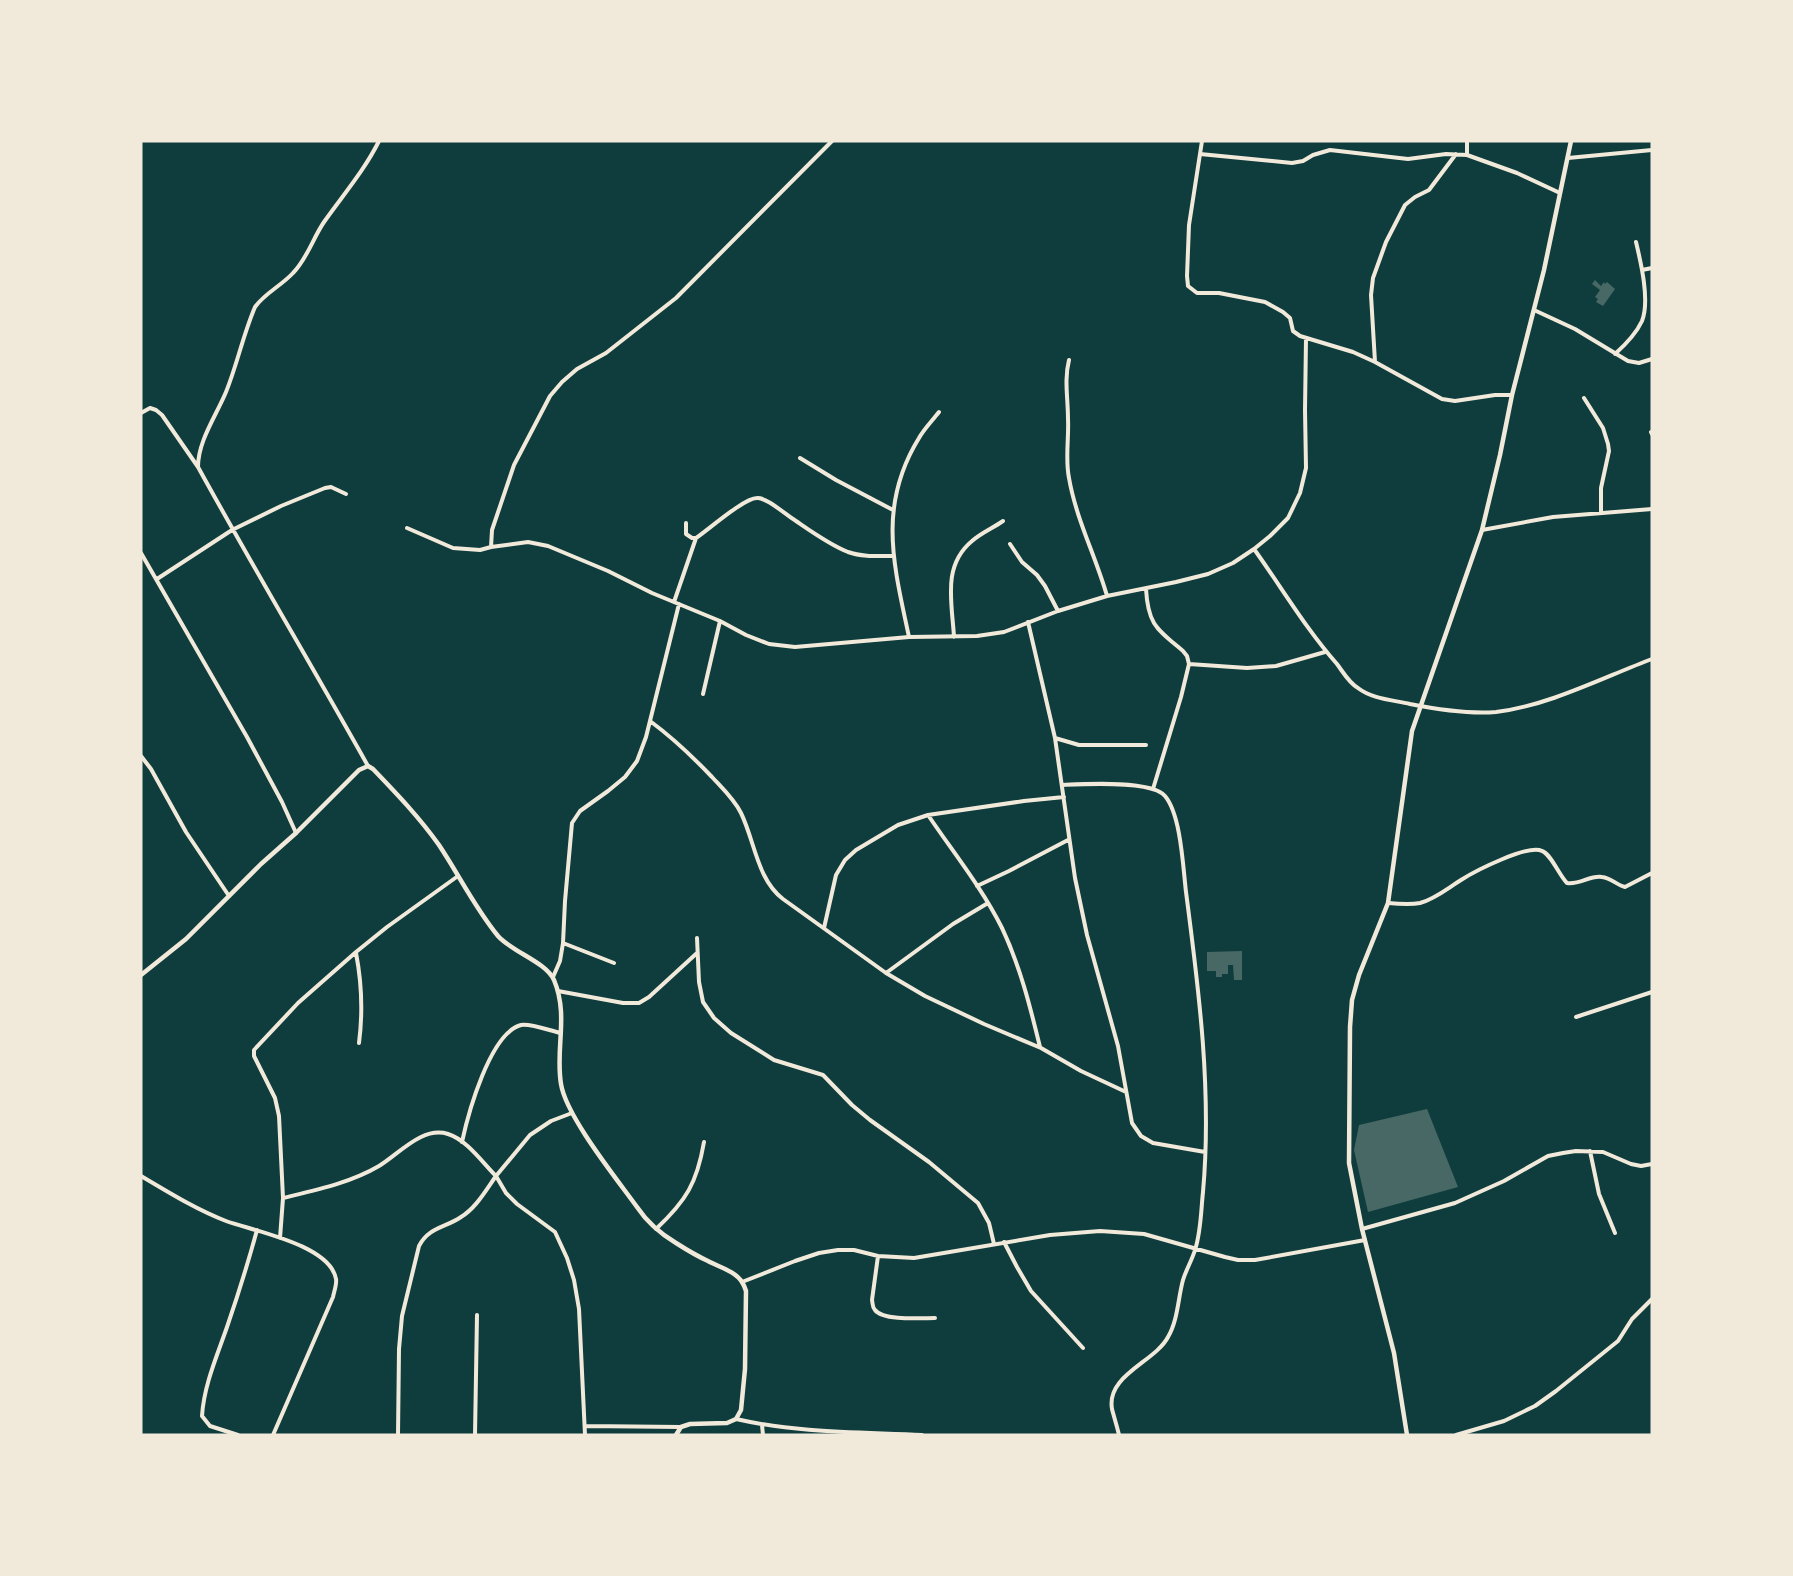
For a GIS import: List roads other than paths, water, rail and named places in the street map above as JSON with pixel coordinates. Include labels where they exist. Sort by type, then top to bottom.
[{"type":"street","points":[[198,467],[200,451],[226,392],[255,307],[260,300],[293,273],[323,223],[355,181],[379,141]]},
{"type":"street","points":[[491,547],[492,530],[514,465],[536,420],[556,389],[577,369],[606,352],[676,298],[832,141]]},
{"type":"street","points":[[1202,141],[1189,225],[1188,286],[1197,293],[1219,293],[1265,302],[1290,318],[1293,331],[1306,338],[1353,352],[1376,362],[1442,399],[1455,401],[1512,395]]},
{"type":"street","points":[[1467,141],[1467,154]]},
{"type":"street","points":[[1407,1435],[1394,1353],[1362,1229],[1349,1163],[1352,1000],[1359,975],[1388,903],[1412,731],[1482,530],[1571,141]]},
{"type":"street","points":[[1200,154],[1292,163],[1330,150],[1408,159],[1467,154],[1517,173],[1560,193]]},
{"type":"street","points":[[1568,159],[1652,150]]},
{"type":"street","points":[[1376,362],[1371,295],[1373,278],[1386,242],[1405,205],[1429,190],[1456,154]]},
{"type":"street","points":[[1615,354],[1625,345],[1641,323],[1643,315],[1642,270],[1636,242]]},
{"type":"street","points":[[1642,270],[1652,268]]},
{"type":"street","points":[[1534,310],[1575,329],[1634,363],[1652,359]]},
{"type":"street","points":[[407,528],[453,548],[480,550],[528,542],[548,546],[609,571],[652,593],[769,644],[795,647],[909,637],[977,636],[1004,632],[1058,611],[1107,596],[1208,574],[1233,563],[1254,549],[1288,518],[1300,493],[1306,468],[1306,338]]},
{"type":"street","points":[[1069,360],[1065,379],[1068,476],[1077,510],[1100,570],[1107,596]]},
{"type":"street","points":[[1584,398],[1603,428],[1608,444],[1609,451],[1601,488],[1601,512]]},
{"type":"street","points":[[141,413],[150,408],[162,415],[198,467],[368,766],[374,769],[417,814],[500,938],[553,977],[562,1015],[559,1061],[561,1086],[572,1113],[589,1140],[637,1207],[656,1228],[674,1242],[732,1273],[742,1282],[746,1291],[746,1369],[741,1410],[736,1419],[727,1424],[690,1424],[681,1427],[586,1426]]},
{"type":"street","points":[[909,637],[893,556],[891,532],[893,510],[911,453],[919,437],[939,412]]},
{"type":"street","points":[[800,458],[893,510]]},
{"type":"street","points":[[157,579],[232,530],[281,506],[324,488],[331,487],[346,494]]},
{"type":"street","points":[[553,977],[560,961],[563,943],[572,823],[580,811],[625,777],[637,761],[650,721],[676,603],[696,538],[749,500],[757,498],[765,500],[849,552],[870,556],[893,556]]},
{"type":"street","points":[[1482,530],[1525,521],[1601,512],[1652,509]]},
{"type":"street","points":[[954,637],[951,589],[954,563],[960,552],[973,540],[1003,521]]},
{"type":"street","points":[[686,523],[686,534],[696,538]]},
{"type":"street","points":[[1010,544],[1022,562],[1041,581],[1058,611]]},
{"type":"street","points":[[1254,549],[1325,652],[1357,688],[1383,698],[1456,711],[1496,712],[1532,704],[1592,684],[1652,659]]},
{"type":"street","points":[[141,553],[247,737],[296,833]]},
{"type":"street","points":[[1146,588],[1149,615],[1157,627],[1183,651],[1189,664],[1153,789]]},
{"type":"street","points":[[703,694],[720,621]]},
{"type":"street","points":[[1028,622],[1055,738],[1063,784],[1068,840],[1087,935],[1118,1046],[1132,1123],[1141,1136],[1148,1141],[1205,1152]]},
{"type":"street","points":[[1189,664],[1247,668],[1276,666],[1325,652]]},
{"type":"street","points":[[650,721],[673,737],[719,784],[735,804],[746,826],[765,880],[774,892],[886,973],[925,996],[1041,1048],[1081,1071],[1126,1092]]},
{"type":"street","points":[[1055,738],[1079,745],[1146,745]]},
{"type":"street","points":[[141,756],[151,769],[186,832],[230,896]]},
{"type":"street","points":[[141,975],[186,939],[359,770],[368,766]]},
{"type":"street","points":[[1063,784],[1135,785],[1163,794],[1170,804],[1176,821],[1194,952],[1206,1103],[1201,1214],[1196,1248],[1184,1279],[1169,1336],[1157,1352],[1120,1382],[1113,1396],[1112,1408],[1119,1435]]},
{"type":"street","points":[[824,928],[836,875],[845,860],[856,850],[898,825],[928,815],[1064,797]]},
{"type":"street","points":[[928,815],[977,886],[1002,929],[1023,978],[1041,1048]]},
{"type":"street","points":[[977,886],[1068,840]]},
{"type":"street","points":[[1388,903],[1405,905],[1421,903],[1486,867],[1528,850],[1540,849],[1546,853],[1568,883],[1580,883],[1599,876],[1625,887],[1652,873]]},
{"type":"street","points":[[280,1238],[283,1198],[279,1116],[275,1098],[254,1056],[255,1050],[298,1003],[356,952],[458,876]]},
{"type":"street","points":[[886,973],[953,924],[988,903]]},
{"type":"street","points":[[697,938],[699,982],[703,1002],[714,1018],[731,1033],[774,1060],[823,1075],[870,1120],[929,1162],[978,1203],[989,1223],[994,1244]]},
{"type":"street","points":[[563,943],[614,963]]},
{"type":"street","points":[[356,952],[362,1001],[359,1043]]},
{"type":"street","points":[[558,992],[623,1003],[639,1003],[649,997],[697,953]]},
{"type":"street","points":[[1576,1017],[1652,992]]},
{"type":"street","points":[[462,1142],[476,1090],[495,1051],[511,1030],[520,1025],[527,1025],[562,1034]]},
{"type":"street","points":[[398,1435],[399,1349],[402,1316],[423,1238],[429,1232],[463,1216],[474,1206],[530,1135],[551,1121],[572,1113]]},
{"type":"street","points":[[283,1198],[333,1186],[359,1176],[380,1166],[420,1137],[437,1132],[448,1134],[462,1142],[496,1176],[506,1193],[517,1204],[555,1232],[567,1258],[579,1309],[585,1435]]},
{"type":"street","points":[[656,1228],[681,1203],[690,1188],[697,1175],[704,1142]]},
{"type":"street","points":[[1362,1229],[1455,1203],[1548,1156],[1590,1151],[1603,1152],[1641,1166],[1652,1164]]},
{"type":"street","points":[[1590,1151],[1599,1194],[1615,1233]]},
{"type":"street","points":[[141,1176],[225,1220],[280,1238],[313,1252],[329,1265],[336,1280],[333,1297],[273,1435]]},
{"type":"street","points":[[238,1435],[210,1426],[202,1416],[203,1402],[246,1272],[257,1230]]},
{"type":"street","points":[[742,1282],[819,1253],[838,1250],[914,1258],[1050,1235],[1100,1231],[1144,1234],[1238,1260],[1254,1260],[1365,1240]]},
{"type":"street","points":[[1004,1242],[1031,1291],[1083,1348]]},
{"type":"street","points":[[878,1256],[873,1300],[876,1312],[905,1318],[935,1318]]},
{"type":"street","points":[[1456,1435],[1504,1420],[1535,1406],[1557,1391],[1618,1341],[1632,1319],[1652,1299]]},
{"type":"street","points":[[475,1435],[477,1315]]},
{"type":"street","points":[[736,1419],[762,1425],[806,1430],[922,1435]]},
{"type":"street","points":[[762,1425],[763,1435]]},
{"type":"street","points":[[676,1435],[681,1427]]}]
